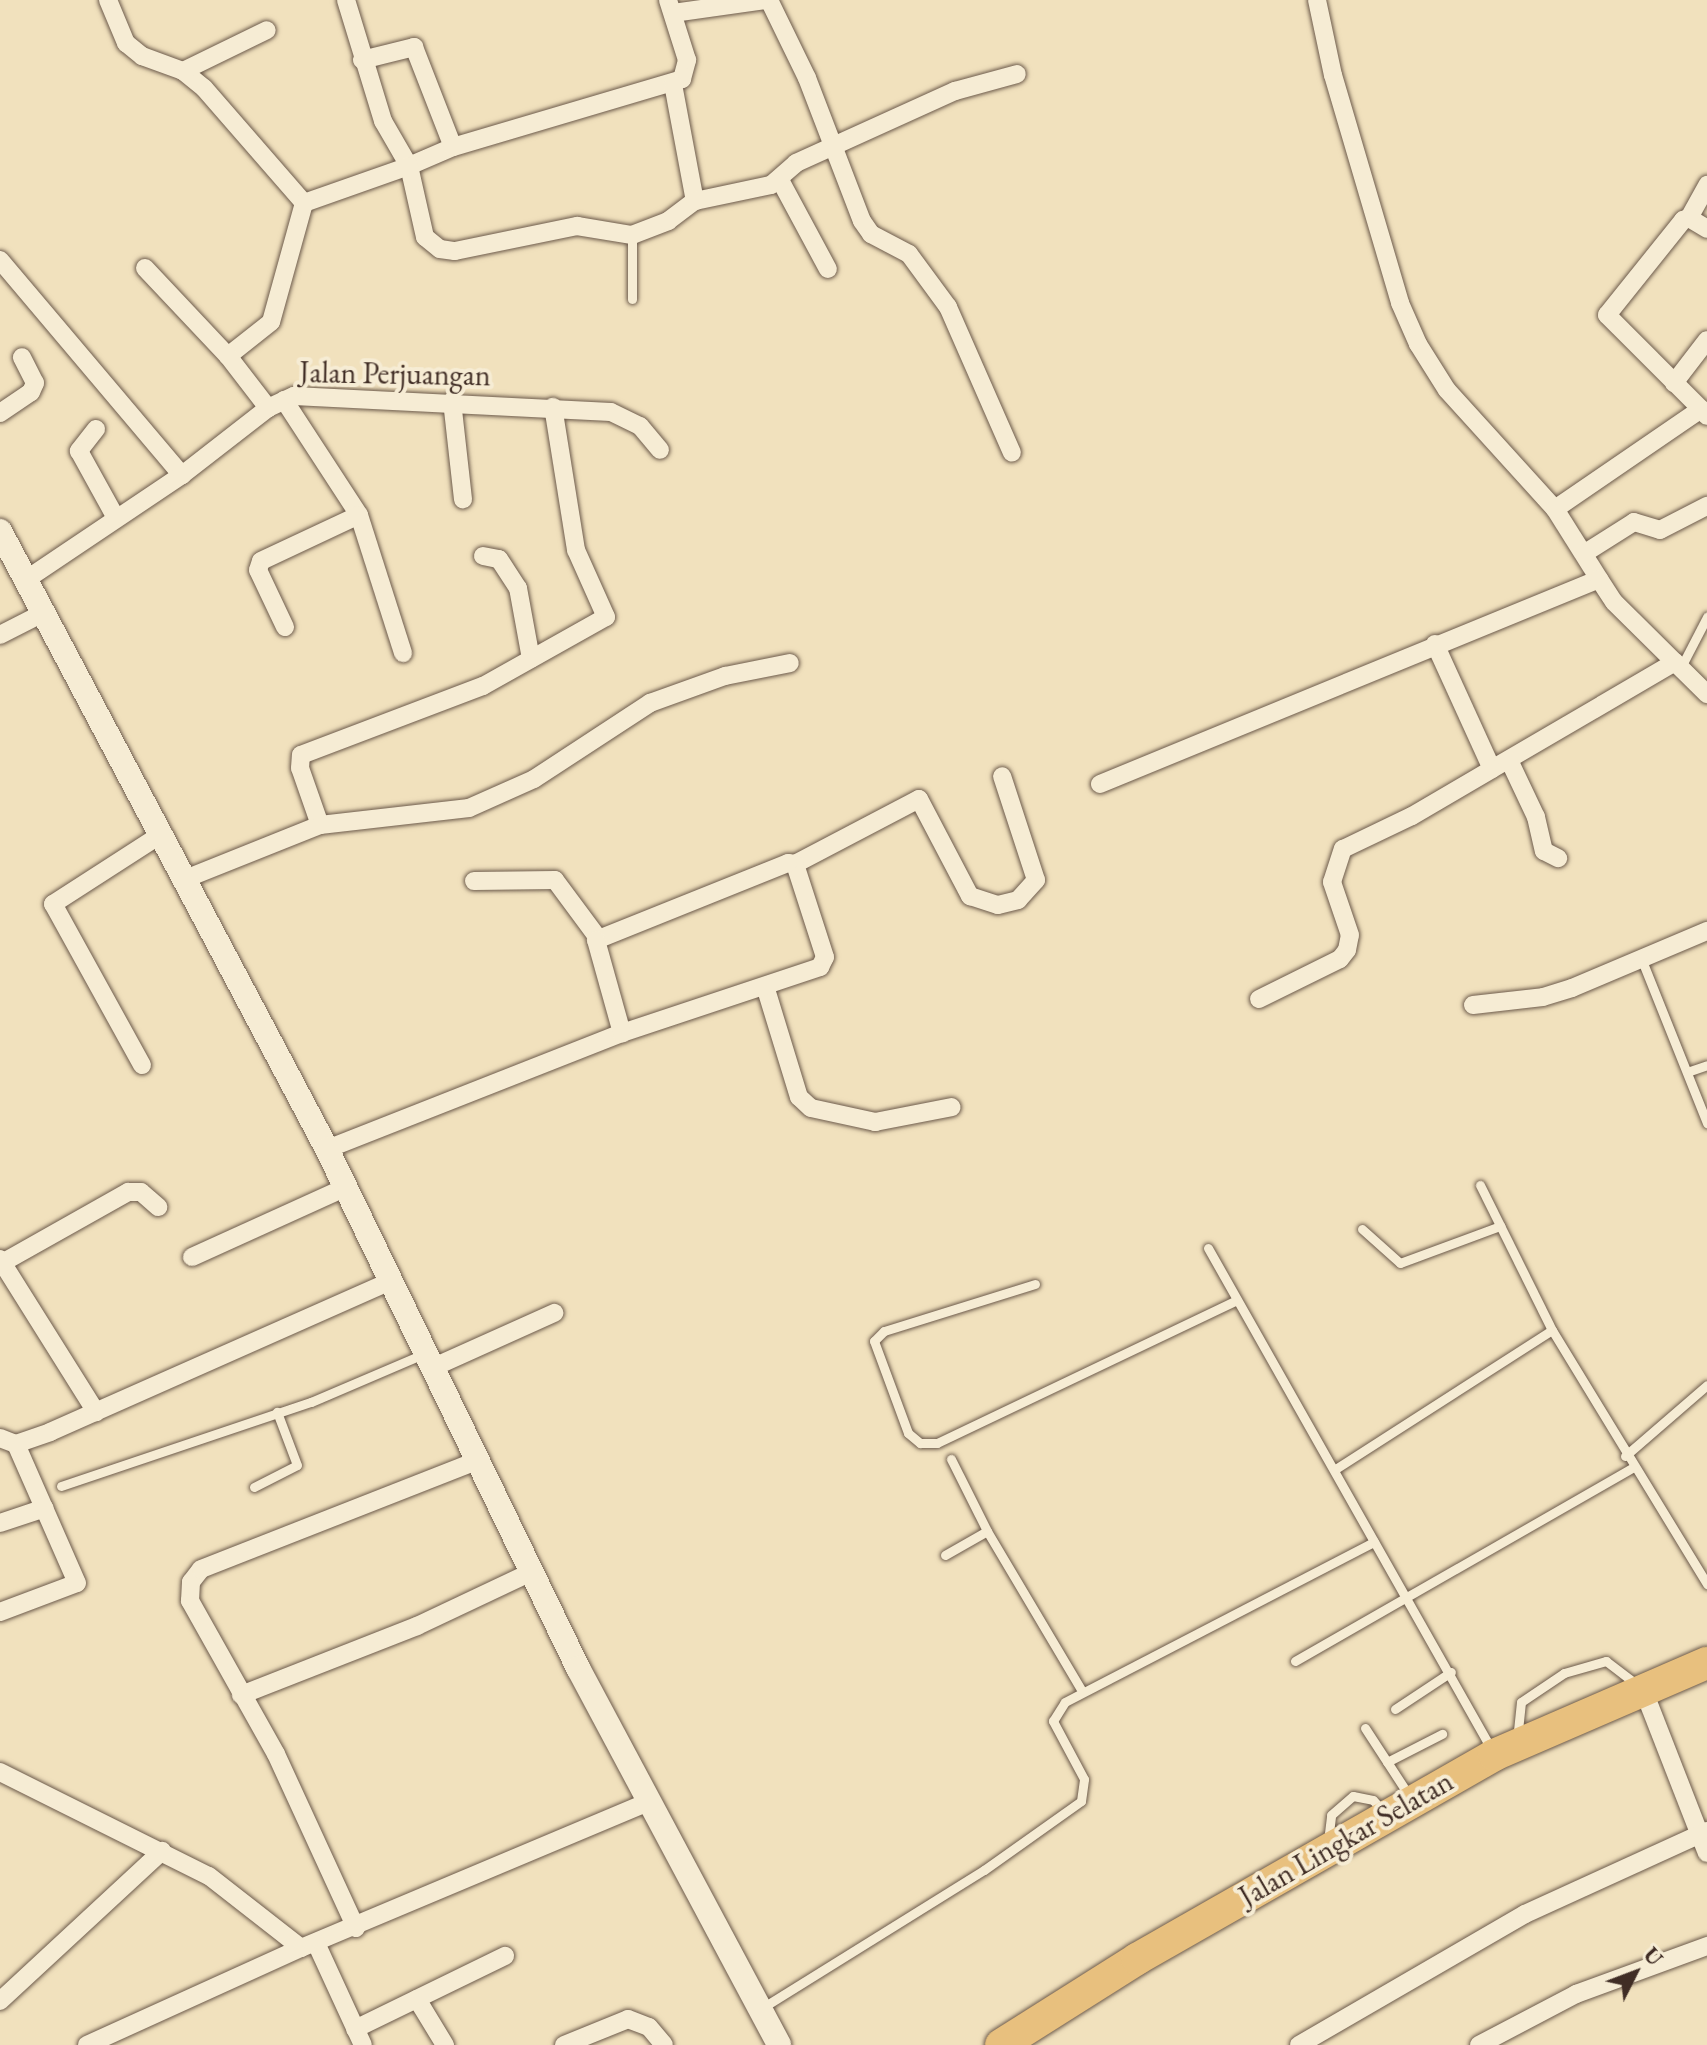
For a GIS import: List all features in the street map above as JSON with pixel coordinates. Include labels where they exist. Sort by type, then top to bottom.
[{"type":"highway","name":"Jalan Lingkar Selatan","points":[[1008,2043],[1137,1959],[1399,1807],[1506,1749],[1707,1663]]},
{"type":"street","points":[[108,0],[126,43],[142,56],[183,71],[304,203]]},
{"type":"street","points":[[346,0],[383,121],[409,166],[425,237],[440,249],[455,251],[577,226],[632,235],[668,221],[695,201],[780,180],[796,163],[836,148],[955,91],[1017,74]]},
{"type":"street","points":[[304,203],[453,147],[673,84],[687,70],[670,7],[767,0],[836,148],[871,234],[909,254],[948,307],[1012,453]]},
{"type":"street","points":[[1317,0],[1333,75],[1400,303],[1418,344],[1447,390],[1555,509],[1614,602],[1707,694]]},
{"type":"street","points":[[183,71],[267,30]]},
{"type":"street","points":[[362,60],[414,47],[453,147]]},
{"type":"street","points":[[673,84],[695,201]]},
{"type":"street","points":[[780,180],[828,269]]},
{"type":"street","points":[[1555,509],[1704,413],[1607,315],[1689,218],[1707,185]]},
{"type":"street","points":[[228,356],[271,322],[304,203]]},
{"type":"street","points":[[1689,218],[1707,229]]},
{"type":"street","points":[[0,260],[182,475]]},
{"type":"street","points":[[145,268],[276,404],[359,515],[403,653]]},
{"type":"street","points":[[1674,383],[1707,340]]},
{"type":"street","points":[[0,413],[31,392],[35,383],[22,357]]},
{"type":"street","name":"Jalan Perjuangan","points":[[27,579],[182,475],[276,404],[304,394],[553,407],[624,416],[660,450]]},
{"type":"street","points":[[452,401],[463,499]]},
{"type":"street","points":[[320,825],[300,768],[301,755],[483,686],[606,617],[576,550],[553,407]]},
{"type":"street","points":[[96,429],[79,451],[82,463],[116,518]]},
{"type":"street","points":[[1585,553],[1634,522],[1660,530],[1707,506]]},
{"type":"street","points":[[285,627],[258,570],[261,561],[359,515]]},
{"type":"street","points":[[0,531],[163,833],[327,1149],[531,1572],[779,2045]]},
{"type":"street","points":[[483,556],[499,559],[518,588],[531,659]]},
{"type":"street","points":[[1100,784],[1212,734],[1363,678],[1435,644],[1599,579]]},
{"type":"street","points":[[0,635],[45,612]]},
{"type":"street","points":[[1435,644],[1501,764],[1536,817],[1544,851],[1558,858]]},
{"type":"street","points":[[185,879],[320,825],[469,808],[534,779],[650,703],[725,676],[790,663]]},
{"type":"street","points":[[1259,999],[1340,959],[1347,950],[1350,935],[1332,882],[1343,849],[1412,816],[1678,666]]},
{"type":"street","points":[[622,1033],[594,947],[598,938],[788,863],[795,864],[919,799],[959,883],[970,896],[998,905],[1018,900],[1036,880],[1002,776]]},
{"type":"street","points":[[142,1065],[52,911],[56,899],[163,833]]},
{"type":"street","points":[[327,1149],[622,1033],[765,986],[825,961],[795,864]]},
{"type":"street","points":[[474,881],[555,880],[598,938]]},
{"type":"street","points":[[1473,1005],[1543,997],[1707,931]]},
{"type":"street","points":[[765,986],[799,1097],[811,1108],[875,1122],[952,1107]]},
{"type":"street","points":[[192,1257],[346,1187]]},
{"type":"street","points":[[96,1412],[1,1261],[128,1192],[141,1192],[158,1207]]},
{"type":"street","points":[[0,1612],[77,1583],[45,1508],[8,1441],[96,1412],[391,1281]]},
{"type":"street","points":[[430,1360],[554,1313]]},
{"type":"street","points":[[356,1928],[315,1834],[190,1601],[194,1575],[477,1461]]},
{"type":"street","points":[[0,1523],[45,1508]]},
{"type":"street","points":[[241,1695],[417,1626],[531,1572]]},
{"type":"street","points":[[1643,1689],[1703,1833],[1707,1853]]},
{"type":"street","points":[[0,1772],[209,1876],[309,1946],[359,2037],[417,1999],[505,1956]]},
{"type":"street","points":[[87,2045],[309,1946],[649,1802]]},
{"type":"street","points":[[1299,2045],[1525,1914],[1703,1833]]},
{"type":"street","points":[[0,2001],[162,1851]]},
{"type":"street","points":[[1479,2045],[1576,1994],[1707,1946]]},
{"type":"street","points":[[417,1999],[445,2045]]},
{"type":"street","points":[[564,2045],[628,2019],[649,2027],[664,2045]]},
{"type":"lane","points":[[632,235],[632,299]]},
{"type":"lane","points":[[1678,666],[1707,617]]},
{"type":"lane","points":[[1641,958],[1707,1123]]},
{"type":"lane","points":[[1687,1072],[1707,1065]]},
{"type":"lane","points":[[1480,1185],[1552,1330],[1632,1468],[1707,1584]]},
{"type":"lane","points":[[1362,1229],[1400,1263],[1500,1226]]},
{"type":"lane","points":[[1208,1248],[1337,1468],[1374,1542],[1451,1672],[1506,1749]]},
{"type":"lane","points":[[1035,1284],[884,1331],[874,1341],[908,1433],[920,1443],[937,1443],[1237,1300]]},
{"type":"lane","points":[[1337,1468],[1552,1330]]},
{"type":"lane","points":[[61,1486],[430,1360]]},
{"type":"lane","points":[[1625,1456],[1707,1385]]},
{"type":"lane","points":[[254,1487],[297,1465],[277,1412]]},
{"type":"lane","points":[[951,1459],[987,1531],[1082,1691]]},
{"type":"lane","points":[[1295,1661],[1632,1468]]},
{"type":"lane","points":[[945,1555],[987,1531]]},
{"type":"lane","points":[[759,2010],[984,1870],[1081,1801],[1084,1779],[1053,1721],[1065,1702],[1374,1542]]},
{"type":"lane","points":[[1506,1749],[1521,1702],[1564,1673],[1606,1661],[1643,1689]]},
{"type":"lane","points":[[1395,1709],[1451,1672]]},
{"type":"lane","points":[[1365,1728],[1387,1762],[1399,1807]]},
{"type":"lane","points":[[1387,1762],[1442,1734]]}]
